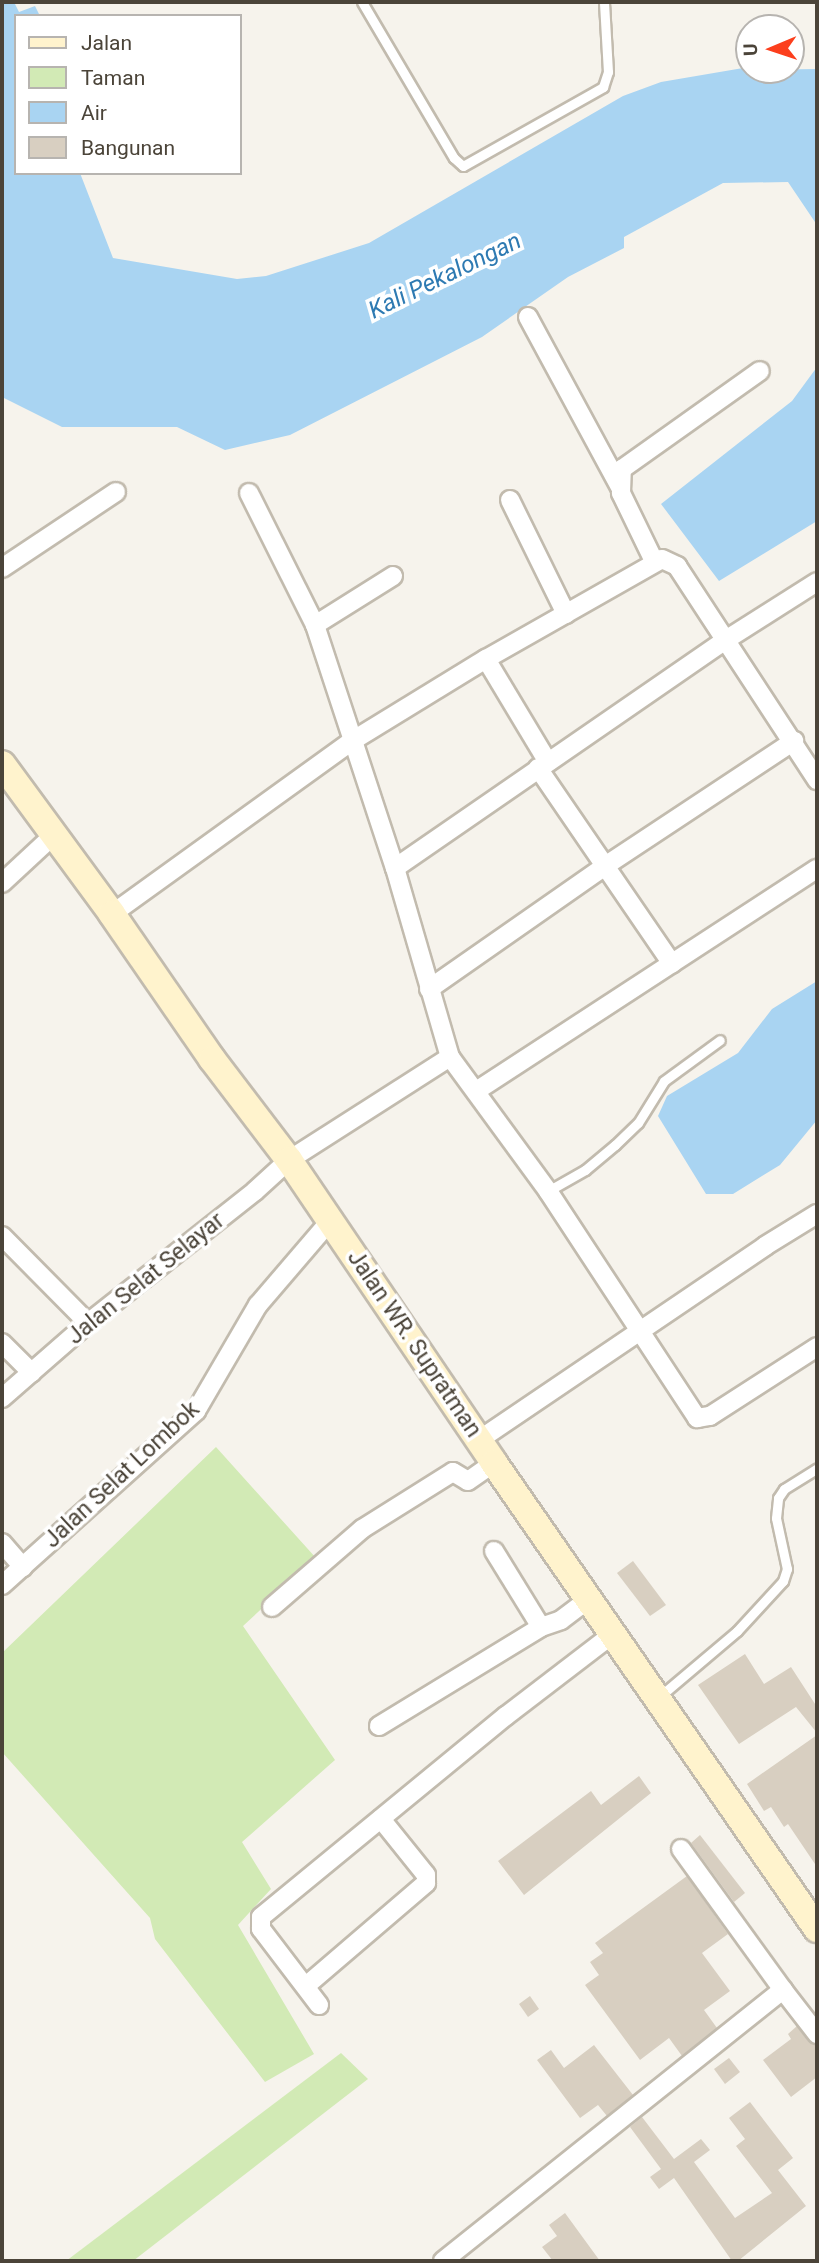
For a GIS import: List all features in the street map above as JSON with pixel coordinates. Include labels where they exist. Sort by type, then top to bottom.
[{"type":"street","points":[[528,317],[620,487],[654,561]]},
{"type":"street","points":[[620,487],[619,476],[625,466],[760,371]]},
{"type":"street","points":[[2,568],[116,492]]},
{"type":"street","points":[[249,493],[315,625],[395,868],[450,1057],[548,1191],[692,1414],[699,1419],[710,1416],[817,1347]]},
{"type":"street","points":[[510,500],[566,614]]},
{"type":"street","points":[[112,914],[352,741],[654,561],[665,559],[674,563],[817,780]]},
{"type":"street","points":[[315,625],[393,576]]},
{"type":"street","points":[[395,868],[724,641],[817,582]]},
{"type":"street","points":[[486,659],[543,765],[672,964]]},
{"type":"street","points":[[429,989],[793,741]]},
{"type":"street","name":"Jalan WR. Supratman","points":[[2,764],[112,914],[284,1165],[330,1221],[479,1440],[481,1472],[584,1604],[601,1643],[657,1698],[817,1929]]},
{"type":"street","points":[[2,883],[55,834]]},
{"type":"street","points":[[476,1091],[817,869]]},
{"type":"street","name":"Jalan Selat Selayar","points":[[2,1398],[88,1323],[284,1165],[450,1057]]},
{"type":"street","points":[[479,1440],[765,1246],[817,1214]]},
{"type":"street","name":"Jalan Selat Lombok","points":[[2,1585],[196,1411],[258,1305],[330,1221]]},
{"type":"street","points":[[2,1236],[88,1323]]},
{"type":"street","points":[[2,1343],[32,1373]]},
{"type":"street","points":[[272,1607],[362,1529],[453,1472],[464,1481],[481,1472]]},
{"type":"street","points":[[2,1543],[23,1567]]},
{"type":"street","points":[[494,1551],[541,1627]]},
{"type":"street","points":[[379,1726],[541,1627],[561,1620],[584,1604]]},
{"type":"street","points":[[319,2005],[307,1985],[261,1929],[260,1920],[506,1716],[601,1643]]},
{"type":"street","points":[[307,1985],[426,1883],[426,1875],[381,1819]]},
{"type":"street","points":[[681,1849],[817,2034]]},
{"type":"street","points":[[443,2261],[783,1990]]},
{"type":"lane","points":[[362,2],[454,158],[463,166],[603,87],[608,66],[604,2]]},
{"type":"lane","points":[[548,1191],[585,1170],[615,1145],[638,1123],[664,1081],[720,1040]]},
{"type":"lane","points":[[657,1698],[737,1631],[783,1581],[787,1569],[776,1518],[779,1495],[817,1468]]},
{"type":"green space","points":[[216,1447],[316,1558],[243,1626],[335,1760],[242,1842],[271,1889],[238,1925],[314,2054],[265,2082],[155,1939],[150,1918],[2,1752],[2,1653]]},
{"type":"green space","points":[[341,2053],[368,2079],[133,2261],[66,2261]]},
{"type":"water","name":"Kali Pekalongan","points":[[2,2],[14,2],[19,12],[35,6],[39,14],[14,14],[14,175],[81,175],[113,258],[237,279],[266,276],[369,243],[623,96],[661,82],[735,69],[735,84],[805,84],[805,69],[817,69],[817,225],[788,182],[723,183],[624,237],[624,248],[568,277],[482,337],[290,435],[225,450],[177,427],[62,427],[2,397]]},
{"type":"water","points":[[817,367],[817,521],[719,581],[661,504],[792,401]]},
{"type":"water","points":[[817,981],[817,1120],[780,1165],[733,1194],[706,1194],[658,1116],[667,1096],[738,1053],[772,1009]]},
{"type":"building","points":[[633,1561],[666,1605],[650,1616],[617,1573]]},
{"type":"building","points":[[745,1654],[764,1684],[791,1667],[817,1707],[817,1733],[796,1707],[739,1744],[698,1685]]},
{"type":"building","points":[[817,1735],[817,1867],[788,1824],[784,1827],[771,1807],[764,1811],[747,1784]]},
{"type":"building","points":[[639,1776],[651,1793],[524,1895],[498,1861],[591,1791],[601,1805]]},
{"type":"building","points":[[700,1835],[745,1893],[734,1902],[691,1843]]},
{"type":"building","points":[[687,1876],[728,1934],[702,1953],[730,1991],[704,2010],[717,2028],[682,2056],[669,2038],[640,2060],[585,1985],[599,1975],[590,1962],[603,1953],[595,1943]]},
{"type":"building","points":[[530,1996],[539,2009],[528,2017],[519,2004]]},
{"type":"building","points":[[797,2026],[808,2041],[817,2045],[817,2077],[791,2097],[763,2060],[791,2039],[788,2034]]},
{"type":"building","points":[[594,2045],[633,2095],[607,2116],[598,2105],[580,2118],[537,2060],[551,2050],[564,2068]]},
{"type":"building","points":[[729,2058],[740,2072],[725,2084],[714,2069]]},
{"type":"building","points":[[750,2102],[793,2158],[778,2170],[806,2206],[738,2261],[732,2261],[674,2178],[659,2189],[650,2177],[661,2169],[630,2127],[642,2117],[674,2159],[701,2139],[710,2150],[694,2162],[735,2218],[772,2193],[736,2146],[745,2139],[729,2118]]},
{"type":"building","points":[[565,2213],[600,2261],[553,2261],[542,2247],[557,2236],[549,2225]]}]
